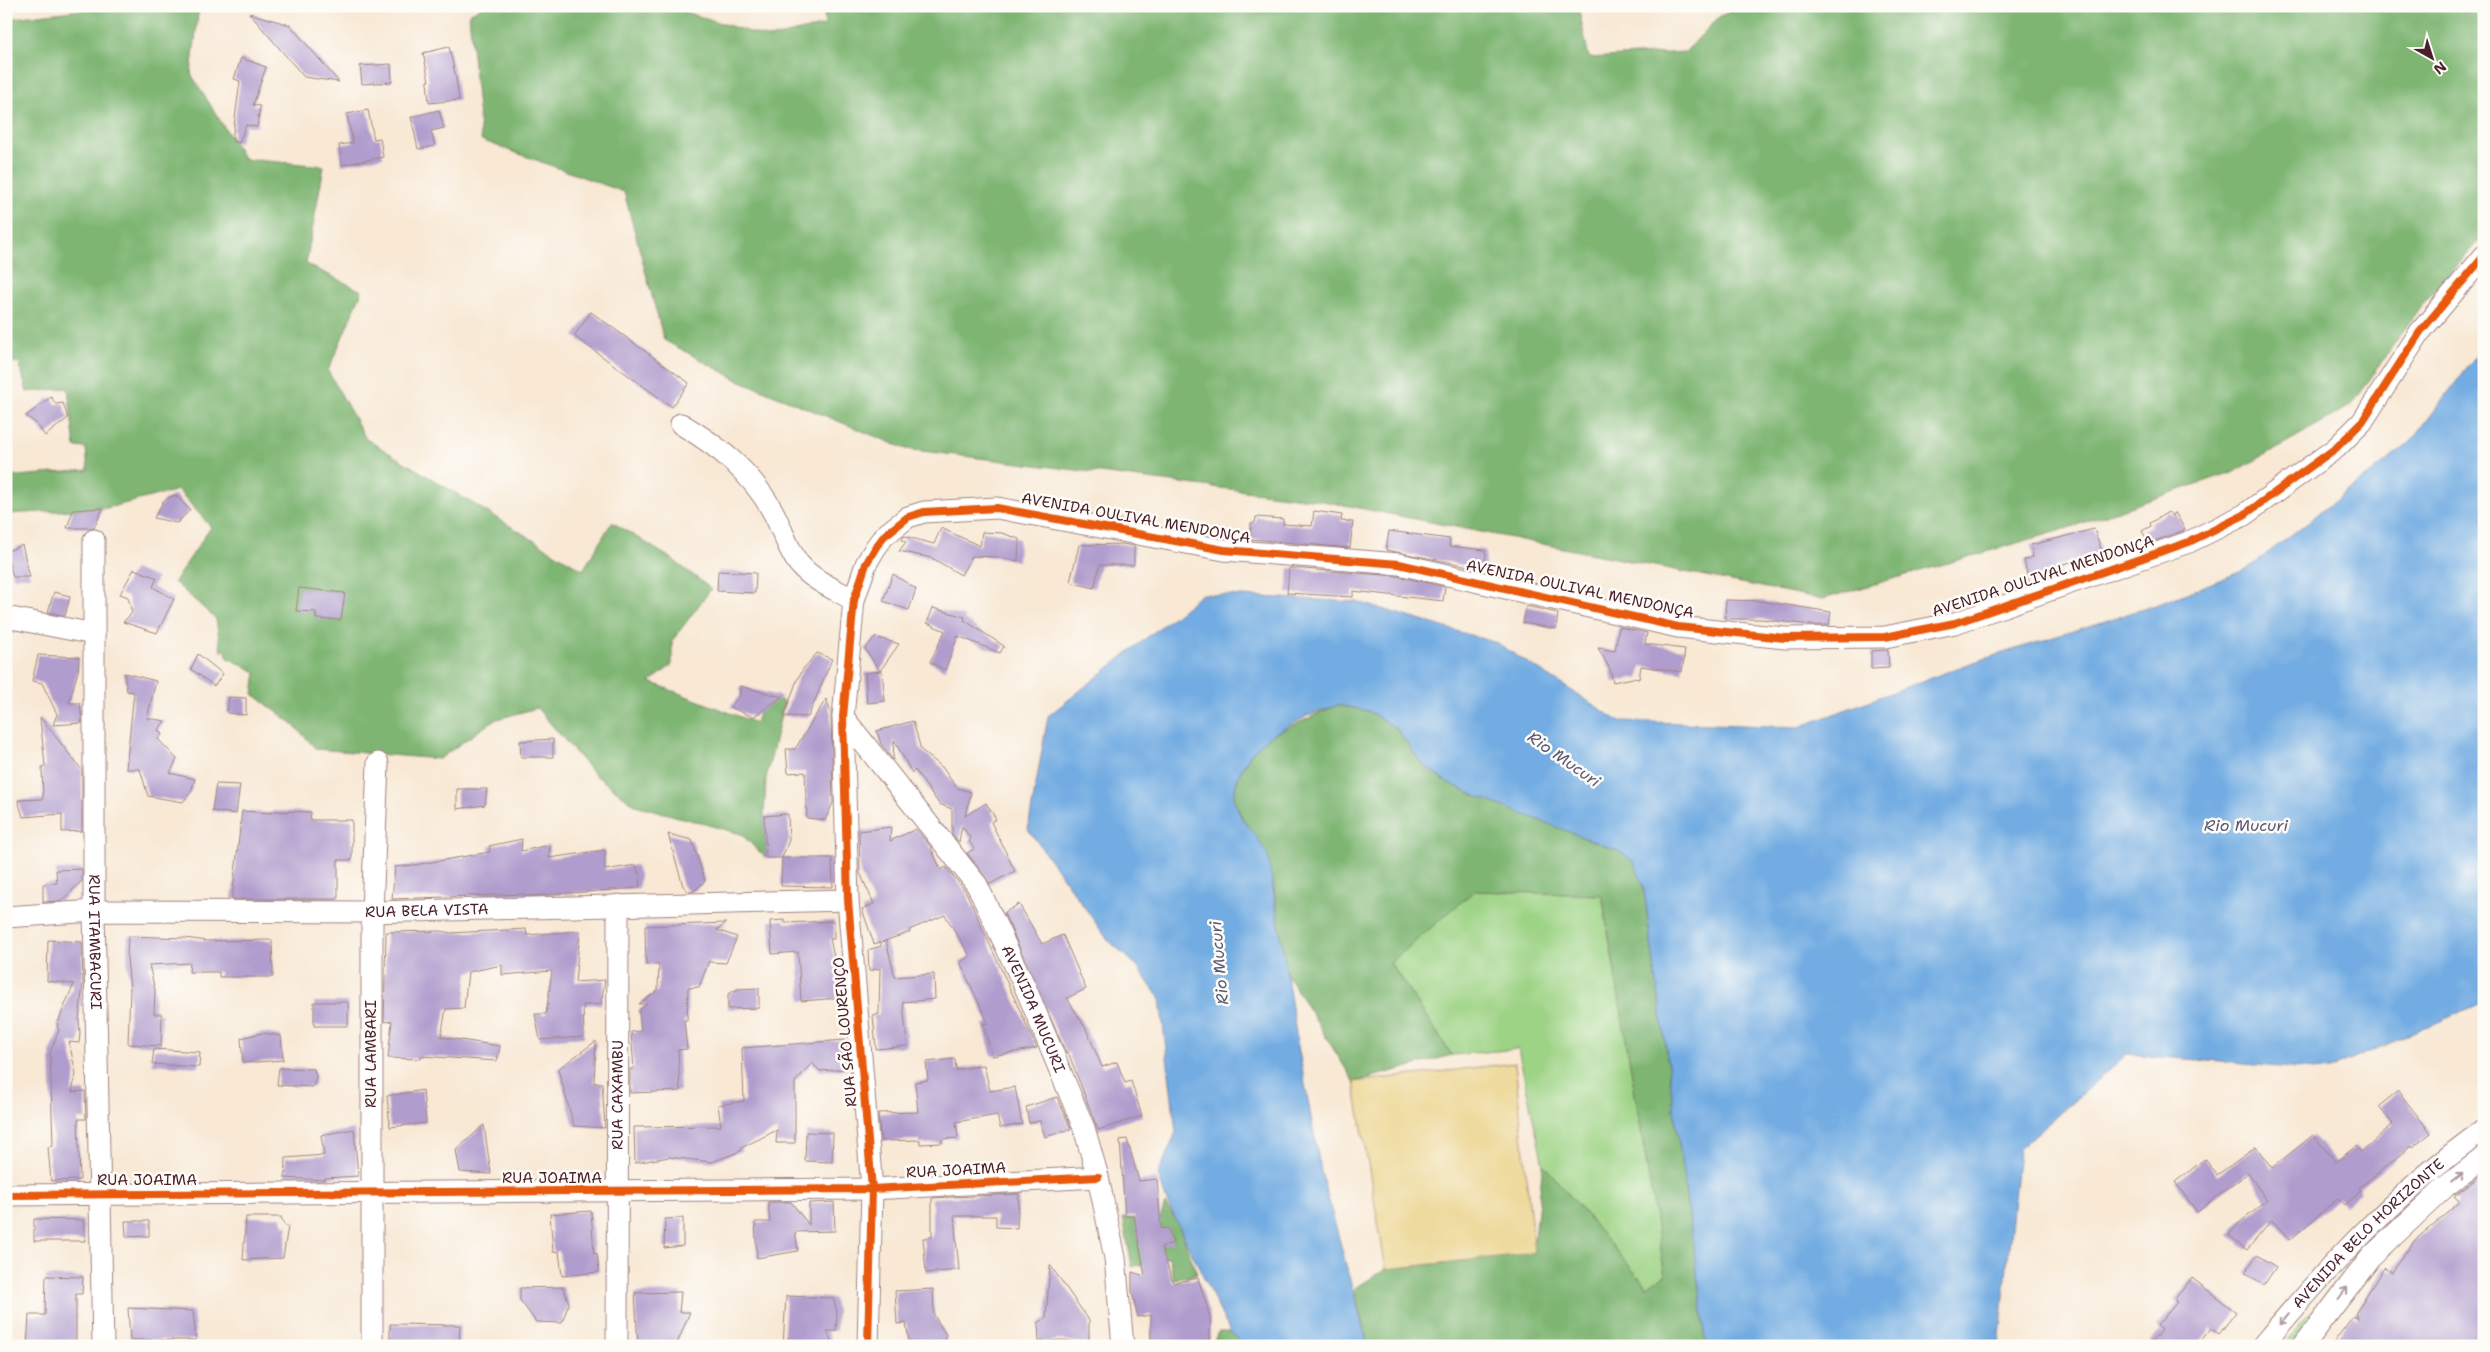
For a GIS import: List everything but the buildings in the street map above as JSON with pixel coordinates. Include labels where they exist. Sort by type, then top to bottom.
[{"type":"street","name":"AVENIDA OULIVAL MENDONÇA","points":[[843,717],[854,600],[866,564],[884,536],[908,517],[924,512],[996,508],[1224,550],[1399,564],[1678,627],[1785,638],[1885,636],[1955,623],[2189,542],[2244,515],[2336,448],[2362,422],[2420,332],[2484,256]]},
{"type":"street","points":[[680,424],[710,441],[744,470],[771,508],[790,551],[800,565],[810,574],[854,600]]},
{"type":"street","name":"RUA ITAMBACURI","points":[[94,540],[94,911],[103,1346]]},
{"type":"street","points":[[6,617],[94,634]]},
{"type":"street","name":"RUA SÃO LOURENÇO","points":[[843,717],[848,900],[872,1189],[868,1346]]},
{"type":"street","name":"AVENIDA MUCURI","points":[[843,717],[977,885],[1026,989],[1084,1128],[1098,1176],[1115,1258],[1123,1346]]},
{"type":"street","name":"RUA LAMBARI","points":[[372,1346],[372,912],[378,763]]},
{"type":"street","name":"RUA BELA VISTA","points":[[6,916],[94,911],[372,912],[848,900]]},
{"type":"street","name":"RUA CAXAMBU","points":[[617,1346],[618,905]]},
{"type":"street","name":"AVENIDA BELO HORIZONTE","points":[[2262,1346],[2310,1288],[2395,1201],[2448,1155],[2484,1130]]},
{"type":"street","name":"AVENIDA BELO HORIZONTE","points":[[2303,1346],[2371,1257],[2445,1187],[2484,1157]]},
{"type":"street","name":"RUA JOAIMA","points":[[6,1195],[872,1189],[1098,1176]]},
{"type":"green space","points":[[115,6],[199,6],[191,74],[244,159],[324,166],[306,264],[362,291],[328,371],[366,439],[583,570],[612,522],[672,559],[711,589],[672,641],[672,665],[650,682],[756,723],[765,693],[784,702],[766,779],[764,816],[766,858],[741,834],[635,805],[594,774],[537,708],[494,720],[439,759],[316,749],[293,724],[253,694],[256,672],[228,658],[225,649],[221,652],[216,619],[174,582],[211,527],[178,490],[107,508],[8,514],[6,477],[88,470],[86,448],[75,447],[68,388],[27,392],[19,362],[6,364],[6,9],[13,18]],"holes":[[[299,588],[344,593],[341,619],[316,619],[316,612],[296,611]]]},
{"type":"green space","points":[[484,6],[666,6],[769,38],[825,25],[824,6],[1578,6],[1589,58],[1685,52],[1720,16],[1744,6],[2484,6],[2484,236],[2419,308],[2352,405],[2238,470],[2059,531],[1823,599],[1318,500],[906,449],[736,379],[664,340],[624,192],[481,140],[469,14]]},
{"type":"green space","points":[[1337,705],[1368,711],[1396,728],[1422,764],[1455,786],[1619,851],[1634,862],[1643,884],[1707,1346],[1368,1346],[1354,1289],[1386,1269],[1463,1261],[1535,1238],[1543,1164],[1647,1287],[1665,1275],[1602,895],[1474,891],[1390,963],[1452,1055],[1354,1082],[1286,973],[1273,881],[1233,798],[1238,777],[1251,753],[1270,736]]},
{"type":"green space","points":[[1474,891],[1602,895],[1665,1275],[1647,1287],[1543,1164],[1518,1049],[1452,1055],[1390,962]]},
{"type":"green space","points":[[2484,1143],[2484,1152],[2293,1346],[2283,1346],[2354,1260],[2429,1186]]},
{"type":"green space","points":[[1165,1204],[1177,1221],[1197,1274],[1174,1280],[1169,1257],[1132,1267],[1123,1218],[1160,1220]]},
{"type":"green space","points":[[1218,1332],[1230,1332],[1246,1346],[1212,1346]]},
{"type":"sand","points":[[1515,1063],[1534,1253],[1386,1269],[1354,1082]]},
{"type":"water","name":"Rio Mucuri","points":[[2484,345],[2484,1002],[2326,1071],[2127,1054],[2019,1149],[1999,1346],[1707,1346],[1643,884],[1634,862],[1619,851],[1476,796],[1447,782],[1422,764],[1396,728],[1368,711],[1338,705],[1307,716],[1270,736],[1251,753],[1238,776],[1233,798],[1242,819],[1256,835],[1268,856],[1298,1046],[1321,1172],[1368,1346],[1246,1346],[1230,1332],[1167,1202],[1158,1175],[1176,1132],[1160,999],[1135,964],[1108,940],[1028,829],[1048,716],[1202,594],[1358,602],[1497,643],[1619,721],[1799,727],[1971,663],[2159,604],[2247,569],[2410,443]]},
{"type":"cycle path","points":[[868,1346],[872,1189],[848,900],[843,717],[854,600],[866,564],[876,547],[884,536],[908,517],[924,512],[997,508],[1224,550],[1399,564],[1678,627],[1785,638],[1885,637],[1955,623],[2189,542],[2244,515],[2336,448],[2362,422],[2420,332],[2484,256]]},
{"type":"cycle path","points":[[6,1195],[872,1189],[1098,1177]]}]
